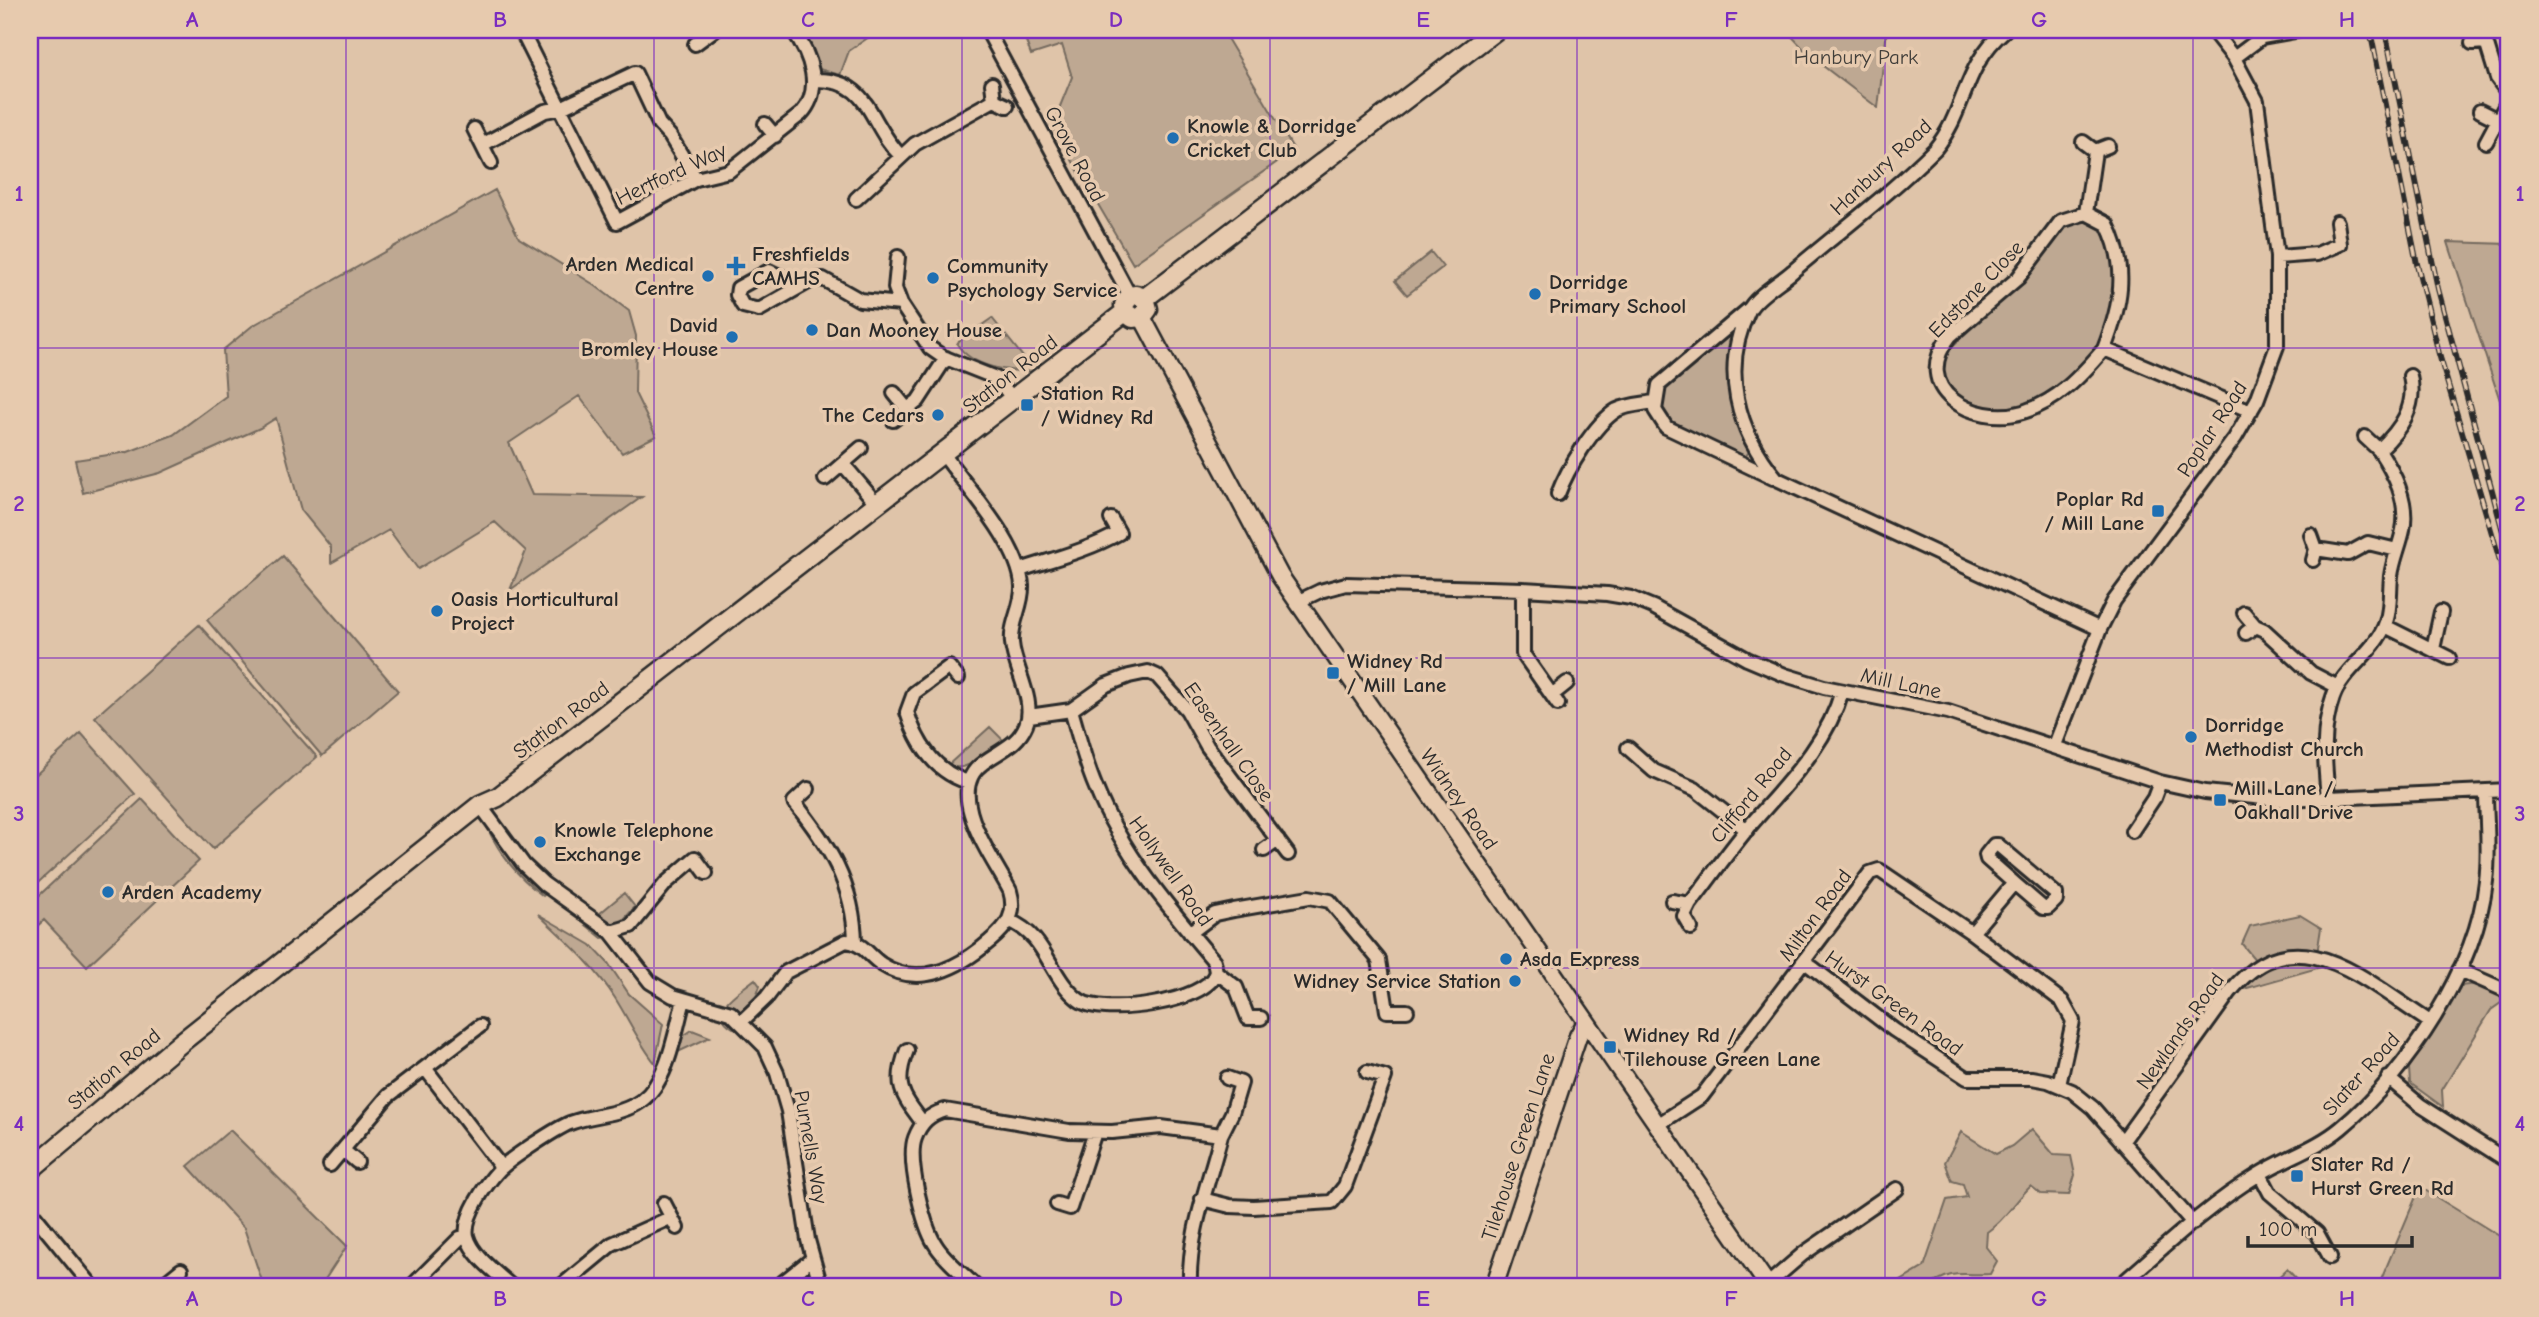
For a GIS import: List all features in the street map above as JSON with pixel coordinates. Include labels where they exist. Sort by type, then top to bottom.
[{"type":"main road","name":"Station Road","points":[[30,1170],[183,1041],[480,805],[509,789],[1496,30]]},
{"type":"street","points":[[521,30],[561,108]]},
{"type":"street","points":[[695,44],[714,30]]},
{"type":"street","points":[[793,30],[811,65],[813,80],[845,83],[859,94],[901,156]]},
{"type":"street","name":"Grove Road","points":[[987,30],[1136,306]]},
{"type":"street","name":"Hanbury Road","points":[[1654,402],[1659,386],[1935,149],[1951,127],[1969,76],[1979,58],[2005,30]]},
{"type":"street","name":"Poplar Road","points":[[2055,745],[2100,629],[2127,579],[2235,438],[2251,411],[2277,345],[2277,257],[2257,101],[2234,58],[2212,30]]},
{"type":"street","points":[[2234,58],[2262,37],[2301,30]]},
{"type":"street","points":[[2472,43],[2486,36],[2497,78],[2509,97],[2486,142]]},
{"type":"street","points":[[482,145],[545,111],[561,108],[635,73],[659,124],[670,136],[696,179]]},
{"type":"street","name":"Hertford Way","points":[[561,108],[617,222],[696,179],[729,171],[809,106],[813,80]]},
{"type":"street","points":[[992,84],[994,100]]},
{"type":"street","points":[[856,199],[876,191],[901,156],[915,144],[994,100]]},
{"type":"street","points":[[994,100],[1007,106]]},
{"type":"street","points":[[2480,111],[2496,119]]},
{"type":"street","points":[[765,124],[775,136]]},
{"type":"street","points":[[474,129],[491,163]]},
{"type":"street","points":[[2083,142],[2095,151]]},
{"type":"street","points":[[2095,151],[2108,146]]},
{"type":"street","points":[[2086,213],[2095,151]]},
{"type":"street","name":"Edstone Close","points":[[2086,213],[2107,224],[2122,268],[2121,297],[2104,349],[2055,398],[2012,415],[1994,415],[1966,409],[1950,400],[1937,374],[1941,348],[1950,336],[2018,278],[2061,221],[2086,213]]},
{"type":"street","points":[[2277,257],[2316,254],[2340,244],[2337,222]]},
{"type":"street","points":[[898,257],[895,288],[901,304],[930,348],[946,358],[996,378],[1014,400]]},
{"type":"street","points":[[800,286],[769,271],[748,280],[738,289],[737,295],[743,306],[759,310],[812,280],[823,279],[860,300],[901,304]]},
{"type":"street","name":"Widney Road","points":[[1136,306],[1297,602],[1586,1023],[1659,1124],[1768,1286]]},
{"type":"street","points":[[1750,308],[1737,354],[1735,393],[1743,425],[1762,462],[1777,479]]},
{"type":"street","points":[[2104,349],[2251,411]]},
{"type":"street","points":[[893,420],[923,394],[946,358]]},
{"type":"street","points":[[2379,450],[2400,428],[2410,410],[2413,399],[2410,376]]},
{"type":"street","points":[[894,393],[907,409]]},
{"type":"street","points":[[1558,494],[1564,478],[1602,425],[1618,410],[1654,402],[1659,418],[1666,426],[2100,629]]},
{"type":"street","points":[[2328,798],[2324,754],[2326,725],[2338,687],[2385,626],[2403,529],[2401,495],[2379,450],[2365,437]]},
{"type":"street","points":[[825,479],[861,449]]},
{"type":"street","points":[[741,1021],[768,997],[786,972],[846,940],[855,942],[891,968],[915,975],[933,974],[947,970],[985,946],[1010,920],[1013,901],[968,809],[968,782],[983,762],[1018,739],[1029,716],[1012,643],[1012,627],[1021,605],[1020,570],[997,529],[944,455]]},
{"type":"street","points":[[843,464],[877,504]]},
{"type":"street","points":[[1020,570],[1111,538],[1119,533],[1111,519]]},
{"type":"street","points":[[2311,535],[2314,554],[2348,554],[2368,543],[2397,550]]},
{"type":"street","name":"Mill Lane","points":[[1297,602],[1320,591],[1346,584],[1607,594],[1631,598],[1653,607],[1764,667],[1842,691],[1948,712],[2055,745],[2160,782],[2241,797],[2328,798],[2509,790]]},
{"type":"street","points":[[1523,589],[1523,654],[1555,700],[1567,683]]},
{"type":"street","points":[[2432,649],[2441,612]]},
{"type":"street","points":[[2244,613],[2250,629],[2277,639],[2311,673],[2338,687]]},
{"type":"street","points":[[2385,626],[2449,658]]},
{"type":"street","points":[[958,678],[949,667],[914,693],[906,712],[935,763],[943,772],[968,782]]},
{"type":"street","name":"Easenhall Close","points":[[1072,710],[1106,685],[1139,672],[1157,676],[1187,710],[1207,746],[1288,854]]},
{"type":"street","name":"Clifford Road","points":[[1690,904],[1747,830],[1798,771],[1834,719],[1842,691]]},
{"type":"street","points":[[1029,716],[1072,710]]},
{"type":"street","name":"Hollywell Road","points":[[1072,710],[1095,787],[1114,826],[1151,884],[1214,961],[1216,972],[1236,987],[1248,1018],[1262,1018]]},
{"type":"street","points":[[1628,748],[1654,771],[1695,789],[1747,830]]},
{"type":"street","points":[[2132,832],[2154,798],[2160,782]]},
{"type":"street","points":[[808,789],[794,802],[826,841],[837,865],[854,923],[855,942]]},
{"type":"street","name":"Slater Road","points":[[2118,1287],[2193,1223],[2260,1174],[2342,1128],[2388,1078],[2430,1022],[2459,970],[2487,880],[2486,791]]},
{"type":"street","name":"Purnells Way","points":[[480,805],[510,848],[544,884],[611,932],[650,982],[684,1000],[715,1007],[741,1021],[765,1047],[777,1073],[796,1149],[812,1259],[821,1287]]},
{"type":"street","points":[[1264,850],[1278,840]]},
{"type":"street","points":[[1994,845],[1998,845],[2056,894],[2056,900],[2049,908],[2043,908],[2014,883],[1987,859],[1986,855],[1994,845]]},
{"type":"street","points":[[611,932],[631,926],[666,883],[695,858],[706,873]]},
{"type":"street","name":"Milton Road","points":[[1659,1124],[1702,1096],[1870,873],[1879,870],[1972,933],[2069,1009],[2073,1032],[2059,1085]]},
{"type":"street","points":[[1972,933],[2014,883]]},
{"type":"street","points":[[1190,933],[1215,914],[1309,897],[1330,901],[1379,960],[1387,1011],[1407,1010]]},
{"type":"street","points":[[1672,901],[1690,904],[1684,916],[1691,928]]},
{"type":"street","points":[[1010,920],[1032,932],[1074,995],[1088,1005],[1102,1007],[1180,999],[1208,986],[1216,972]]},
{"type":"street","name":"Newlands Road","points":[[2122,1142],[2236,984],[2254,967],[2275,957],[2298,954],[2326,958],[2430,1022]]},
{"type":"street","name":"Hurst Green Road","points":[[1805,962],[1894,1030],[1967,1078],[2032,1079],[2072,1091],[2093,1108],[2193,1223]]},
{"type":"street","points":[[2459,970],[2509,992]]},
{"type":"street","points":[[512,1287],[479,1256],[467,1236],[470,1218],[479,1200],[501,1167],[570,1123],[624,1110],[643,1100],[664,1068],[684,1000]]},
{"type":"street","name":"Tilehouse Green Lane","points":[[1494,1287],[1577,1036],[1586,1023]]},
{"type":"street","points":[[330,1165],[388,1096],[480,1026]]},
{"type":"street","points":[[457,1044],[466,1054]]},
{"type":"street","points":[[901,1056],[900,1088],[923,1123]]},
{"type":"street","points":[[425,1069],[501,1167]]},
{"type":"street","points":[[1202,1199],[1230,1206],[1254,1207],[1332,1202],[1345,1186],[1385,1077],[1367,1072]]},
{"type":"street","points":[[1190,1287],[1191,1243],[1221,1135],[1232,1113],[1241,1083],[1227,1078]]},
{"type":"street","points":[[2388,1078],[2420,1105],[2509,1162]]},
{"type":"street","points":[[976,1287],[947,1260],[929,1233],[918,1187],[913,1147],[927,1118],[945,1110],[965,1111],[1040,1126],[1095,1132],[1161,1127],[1221,1135]]},
{"type":"street","points":[[1057,1205],[1070,1208],[1095,1132]]},
{"type":"street","points":[[342,1150],[357,1161]]},
{"type":"street","points":[[2260,1174],[2270,1194],[2317,1233],[2330,1257]]},
{"type":"street","points":[[1768,1286],[1803,1254],[1897,1189]]},
{"type":"street","points":[[560,1287],[612,1244],[674,1223],[664,1203]]},
{"type":"street","points":[[30,1210],[93,1287]]},
{"type":"street","points":[[411,1287],[460,1238],[467,1236]]},
{"type":"street","points":[[777,1287],[812,1259]]},
{"type":"street","points":[[160,1287],[181,1270]]},
{"type":"green space","points":[[799,30],[879,30],[849,51],[840,75],[819,69],[811,46]]},
{"type":"green space","name":"Knowle & Dorridge Cricket Club","points":[[1022,30],[1222,30],[1294,150],[1133,264],[1052,126],[1072,77],[1062,45],[1031,55]]},
{"type":"green space","name":"Hanbury Park","points":[[1786,30],[1887,30],[1878,108],[1810,56]]},
{"type":"green space","points":[[495,190],[519,238],[593,284],[629,311],[636,336],[635,393],[656,436],[622,453],[579,396],[509,443],[532,495],[642,497],[510,590],[526,551],[495,522],[418,569],[389,530],[331,563],[331,547],[301,510],[276,418],[260,428],[160,473],[83,493],[75,460],[128,452],[173,435],[226,396],[223,350],[252,326]]},
{"type":"green space","points":[[2085,219],[2099,227],[2104,235],[2117,275],[2116,300],[2109,323],[2098,346],[2083,366],[2065,383],[2044,397],[2011,409],[1979,408],[1946,389],[1943,374],[1945,353],[2029,274],[2061,227]]},
{"type":"green space","points":[[2448,242],[2509,244],[2509,428]]},
{"type":"green space","points":[[1431,252],[1443,267],[1407,295],[1395,281]]},
{"type":"green space","points":[[992,318],[1035,372],[992,367],[972,358],[957,344]]},
{"type":"green space","points":[[1726,334],[1734,338],[1732,402],[1750,451],[1744,458],[1670,425],[1659,410],[1661,389]]},
{"type":"green space","points":[[283,556],[398,691],[322,756],[207,620]]},
{"type":"green space","points":[[199,625],[317,757],[213,849],[95,717]]},
{"type":"green space","points":[[990,727],[1003,740],[970,764],[962,767],[948,765]]},
{"type":"green space","points":[[81,733],[135,794],[30,890],[30,780]]},
{"type":"green space","points":[[142,799],[199,861],[87,966],[44,920],[34,929],[30,924],[30,904]]},
{"type":"green space","points":[[489,818],[552,887],[543,896],[517,873],[503,855],[486,825]]},
{"type":"green space","points":[[624,893],[635,907],[608,937],[602,938],[586,925]]},
{"type":"green space","points":[[538,914],[591,945],[608,963],[629,994],[663,1024],[655,1063],[598,975]]},
{"type":"green space","points":[[2300,915],[2321,928],[2316,960],[2325,966],[2240,990],[2261,967],[2242,944],[2250,926]]},
{"type":"green space","points":[[755,979],[760,986],[753,1004],[743,1021],[733,1028],[725,1022],[723,1008],[733,996]]},
{"type":"green space","points":[[2477,984],[2508,998],[2491,1010],[2442,1090],[2443,1107],[2410,1083],[2409,1068],[2460,986]]},
{"type":"green space","points":[[692,1030],[710,1037],[676,1053],[680,1038]]},
{"type":"green space","points":[[2032,1129],[2054,1155],[2071,1156],[2075,1175],[2069,1195],[2041,1194],[2031,1186],[1987,1232],[1986,1247],[1997,1261],[1990,1274],[1951,1275],[1930,1287],[1891,1287],[1924,1267],[1947,1200],[1967,1197],[1963,1184],[1952,1181],[1945,1162],[1961,1132],[1996,1154],[2012,1146]]},
{"type":"green space","points":[[230,1130],[347,1246],[320,1287],[264,1287],[244,1228],[188,1166]]},
{"type":"green space","points":[[2420,1187],[2509,1242],[2509,1287],[2378,1287]]},
{"type":"green space","points":[[2287,1269],[2304,1287],[2268,1287]]},
{"type":"railway","points":[[2370,30],[2417,264],[2439,354],[2509,591]]},
{"type":"railway","points":[[2385,30],[2438,289],[2509,554]]},
{"type":"place","name":"Knowle & Dorridge Cricket Club","points":[[1173,138]]},
{"type":"place","name":"Freshfields CAMHS","points":[[736,266]]},
{"type":"place","name":"Arden Medical Centre","points":[[708,276]]},
{"type":"place","name":"Community Psychology Service","points":[[933,278]]},
{"type":"place","name":"Dorridge Primary School","points":[[1535,294]]},
{"type":"place","name":"Dan Mooney House","points":[[812,330]]},
{"type":"place","name":"David Bromley House","points":[[732,337]]},
{"type":"place","name":"Station Rd / Widney Rd","points":[[1027,405]]},
{"type":"place","name":"The Cedars","points":[[938,415]]},
{"type":"place","name":"Poplar Rd / Mill Lane","points":[[2158,511]]},
{"type":"place","name":"Oasis Horticultural Project","points":[[437,611]]},
{"type":"place","name":"Widney Rd / Mill Lane","points":[[1333,673]]},
{"type":"place","name":"Dorridge Methodist Church","points":[[2191,737]]},
{"type":"place","name":"Mill Lane / Oakhall Drive","points":[[2220,800]]},
{"type":"place","name":"Knowle Telephone Exchange","points":[[540,842]]},
{"type":"place","name":"Arden Academy","points":[[108,892]]},
{"type":"place","name":"Asda Express","points":[[1506,959]]},
{"type":"place","name":"Widney Service Station","points":[[1515,981]]},
{"type":"place","name":"Widney Rd / Tilehouse Green Lane","points":[[1610,1047]]},
{"type":"place","name":"Slater Rd / Hurst Green Rd","points":[[2297,1176]]}]
